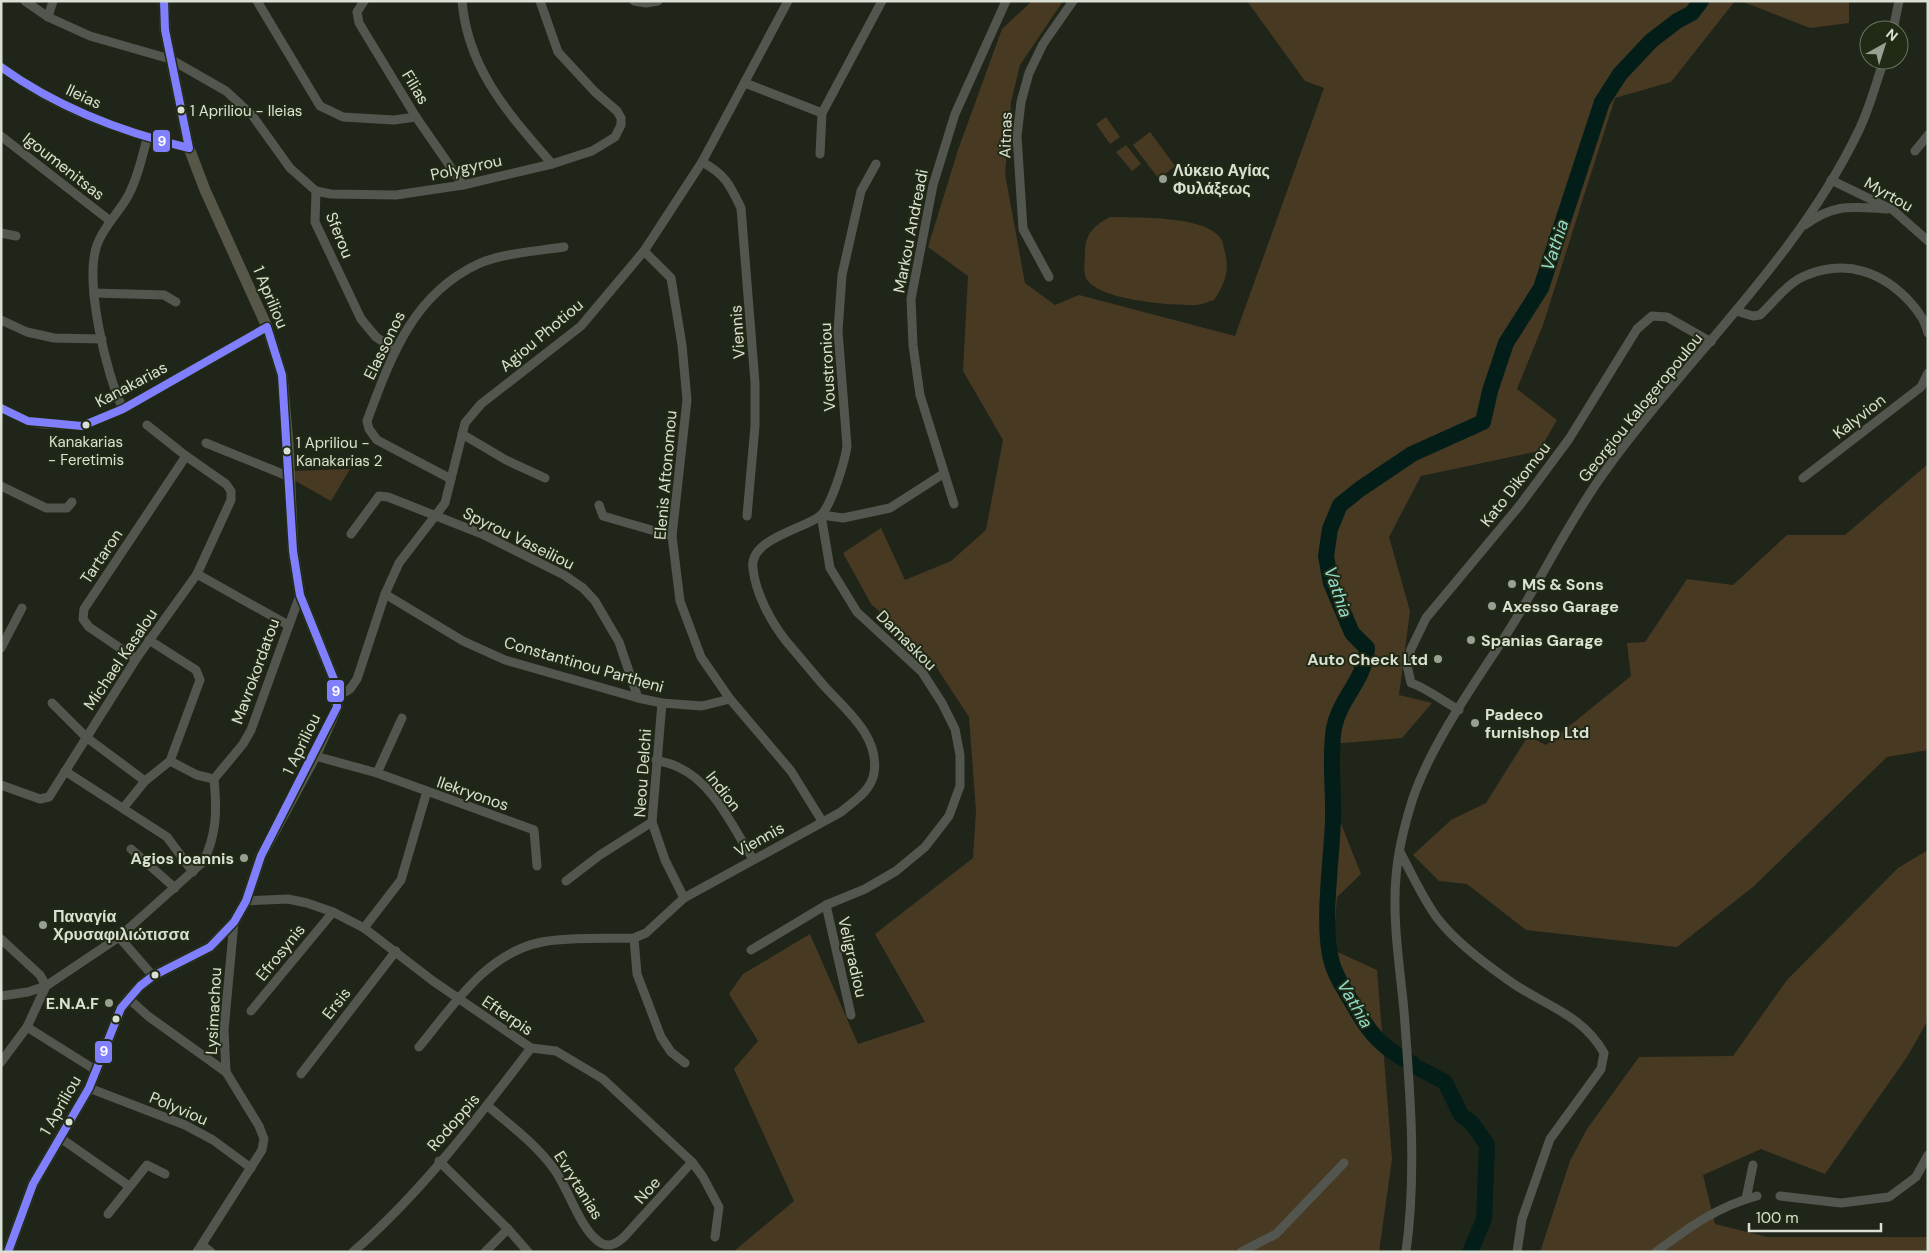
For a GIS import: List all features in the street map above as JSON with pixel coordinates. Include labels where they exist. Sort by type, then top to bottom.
[{"type":"main road","name":"1 Apriliou","points":[[8,1252],[33,1184],[89,1088],[121,1008],[128,998],[154,976],[210,947],[234,922],[246,901],[261,856],[331,722],[338,696],[335,682],[300,594],[293,551],[290,477],[282,375],[267,327],[205,190],[189,148],[170,60],[165,30],[164,1]]},
{"type":"street","points":[[25,1],[48,17],[90,36],[170,60],[226,92],[252,114],[290,168],[316,191]]},
{"type":"street","points":[[48,17],[53,1]]},
{"type":"street","points":[[257,1],[320,106],[343,117],[394,120],[416,117]]},
{"type":"street","name":"Filias","points":[[364,1],[357,12],[359,23],[416,117],[463,185]]},
{"type":"street","points":[[462,1],[469,39],[480,68],[499,101],[552,164]]},
{"type":"street","name":"Polygyrou","points":[[316,191],[331,194],[396,195],[463,185],[552,164],[592,151],[615,137],[621,124],[621,118],[617,110],[595,92],[558,52],[540,1]]},
{"type":"street","points":[[634,1],[646,3],[658,1]]},
{"type":"street","name":"Agiou Photiou","points":[[338,696],[350,688],[357,679],[399,562],[445,503],[465,424],[481,404],[581,326],[644,250],[702,162],[788,1]]},
{"type":"street","points":[[820,154],[822,113],[882,1]]},
{"type":"street","name":"Markou Andreadi","points":[[954,504],[920,394],[913,345],[911,300],[933,185],[952,123],[1006,1]]},
{"type":"street","name":"Aitnas","points":[[1048,277],[1023,228],[1017,136],[1021,102],[1029,73],[1043,44],[1073,1]]},
{"type":"street","points":[[1895,20],[1899,1]]},
{"type":"street","name":"Ileias","points":[[1,67],[25,86],[116,128],[146,139],[189,148]]},
{"type":"street","name":"Georgiou Kalogeropoulou","points":[[1406,1252],[1412,1192],[1408,1068],[1395,896],[1400,852],[1414,796],[1431,758],[1527,603],[1595,484],[1736,311],[1798,230],[1831,180],[1861,126],[1881,70]]},
{"type":"street","points":[[745,83],[822,113]]},
{"type":"street","points":[[1915,150],[1928,135]]},
{"type":"street","name":"Igoumenitsas","points":[[1,136],[109,220]]},
{"type":"street","points":[[123,409],[108,371],[91,269],[97,245],[109,220],[129,195],[146,139]]},
{"type":"street","name":"Viennis","points":[[702,162],[718,170],[730,185],[741,208],[755,382],[755,426],[746,516]]},
{"type":"street","name":"Voustroniou","points":[[821,515],[845,464],[847,446],[838,331],[842,275],[861,191],[876,164]]},
{"type":"street","name":"Myrtou","points":[[1831,180],[1892,210],[1928,240]]},
{"type":"street","name":"Sferou","points":[[316,191],[315,222],[361,319],[376,337],[395,350]]},
{"type":"street","points":[[1798,230],[1818,215],[1834,209],[1859,206],[1892,210]]},
{"type":"street","points":[[1,233],[16,236]]},
{"type":"street","name":"Elassonos","points":[[451,479],[377,440],[369,429],[367,421],[395,350],[420,308],[447,283],[479,263],[525,252],[564,247]]},
{"type":"street","name":"Elenis Aftonomou","points":[[644,250],[671,278],[682,345],[687,400],[672,536],[680,601],[701,657],[730,700],[791,771],[822,822]]},
{"type":"street","points":[[1736,311],[1753,316],[1760,315],[1805,275],[1831,267],[1850,268],[1870,272],[1902,293],[1916,309],[1928,333]]},
{"type":"street","points":[[94,293],[164,295],[176,302]]},
{"type":"street","name":"Kato Dikomou","points":[[1459,710],[1436,698],[1418,685],[1411,683],[1408,665],[1411,648],[1426,618],[1520,505],[1569,439],[1636,329],[1652,316],[1667,317],[1711,342]]},
{"type":"street","points":[[1,320],[27,332],[54,338],[102,339]]},
{"type":"street","name":"Kanakarias","points":[[1,408],[28,421],[61,427],[82,426],[123,409],[267,327]]},
{"type":"street","name":"Kalyvion","points":[[1803,478],[1921,387],[1928,373]]},
{"type":"street","points":[[147,425],[186,456]]},
{"type":"street","points":[[462,434],[506,460],[546,478]]},
{"type":"street","points":[[206,443],[290,477]]},
{"type":"street","name":"Michael Kasalou","points":[[1,786],[40,799],[46,799],[136,659],[197,574],[228,508],[231,500],[231,491],[226,484],[186,456]]},
{"type":"street","name":"Tartaron","points":[[136,659],[89,627],[83,619],[84,608],[186,456]]},
{"type":"street","points":[[821,515],[843,518],[890,508],[944,474]]},
{"type":"street","points":[[1,486],[46,508],[67,508],[72,502]]},
{"type":"street","name":"Spyrou Vaseiliou","points":[[351,534],[379,496],[388,496],[435,517],[482,534],[564,575],[583,588],[595,601],[619,642],[638,698]]},
{"type":"street","points":[[598,505],[603,516],[672,536]]},
{"type":"street","name":"Viennis","points":[[419,1046],[458,999],[494,962],[517,949],[543,942],[634,938],[646,933],[684,898],[841,812],[864,794],[874,773],[872,749],[858,721],[825,687],[784,639],[768,612],[752,567],[756,557],[772,539],[821,515]]},
{"type":"street","name":"Damaskou","points":[[751,950],[826,905],[865,889],[896,871],[925,847],[949,816],[960,786],[960,763],[955,729],[942,703],[922,672],[857,612],[830,568],[821,515]]},
{"type":"street","points":[[197,574],[288,625]]},
{"type":"street","name":"Mavrokordatou","points":[[214,779],[243,744],[251,730],[300,594]]},
{"type":"street","name":"Constantinou Partheni","points":[[386,594],[462,640],[505,660],[638,698],[662,703],[702,706],[730,700]]},
{"type":"street","points":[[1,648],[22,608]]},
{"type":"street","points":[[124,807],[145,781],[170,761],[200,680],[196,670],[149,640]]},
{"type":"street","points":[[52,703],[86,737],[145,781]]},
{"type":"street","name":"Neou Delchi","points":[[662,703],[652,822],[665,860],[684,898]]},
{"type":"street","points":[[378,773],[402,718]]},
{"type":"street","points":[[314,756],[378,773],[427,791]]},
{"type":"street","name":"Indion","points":[[656,760],[678,767],[697,779],[713,796],[753,859]]},
{"type":"street","points":[[2,995],[28,992],[46,986],[119,937],[203,862],[214,835],[216,804],[214,779],[197,776],[170,761]]},
{"type":"street","points":[[65,770],[167,837],[193,872]]},
{"type":"street","name":"Ilekryonos","points":[[364,928],[400,880],[427,791],[534,830],[537,866]]},
{"type":"street","points":[[566,881],[600,855],[652,822]]},
{"type":"street","points":[[131,849],[175,888]]},
{"type":"street","points":[[1400,852],[1439,920],[1479,958],[1512,983],[1579,1022],[1595,1037],[1604,1053],[1601,1069],[1550,1139],[1522,1220],[1518,1252]]},
{"type":"street","name":"Efterpis","points":[[246,901],[288,899],[333,912],[364,928],[458,999],[531,1048],[556,1051],[603,1079],[692,1162],[704,1177],[719,1207],[716,1237]]},
{"type":"street","name":"Veligradiou","points":[[826,905],[851,1015]]},
{"type":"street","name":"Efrosynis","points":[[251,1011],[333,912]]},
{"type":"street","name":"Lysimachou","points":[[199,1248],[262,1150],[264,1139],[259,1126],[226,1072],[224,1030],[234,922]]},
{"type":"street","points":[[119,937],[154,976]]},
{"type":"street","points":[[1,938],[40,975],[46,986]]},
{"type":"street","points":[[634,938],[637,974],[661,1037],[671,1052],[684,1063]]},
{"type":"street","name":"Ersis","points":[[300,1074],[396,951]]},
{"type":"street","points":[[1,1062],[27,1027],[46,986]]},
{"type":"street","points":[[128,998],[148,1016],[226,1072]]},
{"type":"street","points":[[27,1027],[97,1071]]},
{"type":"street","name":"Rodoppis","points":[[353,1252],[395,1213],[440,1162],[488,1106],[531,1048]]},
{"type":"street","name":"Polyviou","points":[[89,1088],[185,1125],[213,1140],[251,1168]]},
{"type":"street","name":"Evrytanias","points":[[488,1106],[535,1146],[554,1169],[597,1241],[607,1246],[615,1245],[624,1237]]},
{"type":"street","points":[[60,1137],[129,1186]]},
{"type":"street","points":[[1780,1196],[1841,1204],[1889,1197],[1916,1177],[1928,1155]]},
{"type":"street","points":[[440,1162],[508,1229],[528,1252]]},
{"type":"street","name":"Noe","points":[[624,1237],[692,1162]]},
{"type":"street","points":[[1242,1252],[1276,1234],[1344,1163]]},
{"type":"street","points":[[108,1214],[147,1165],[164,1174]]},
{"type":"street","points":[[1746,1199],[1752,1165]]},
{"type":"street","points":[[1656,1252],[1700,1219],[1736,1201],[1757,1196]]},
{"type":"street","points":[[485,1252],[508,1229]]},
{"type":"street","points":[[199,1248],[211,1252]]},
{"type":"shaded area","points":[[1032,1],[1063,1],[1020,65],[1011,102],[1005,174],[1025,283],[1055,305],[1079,295],[1235,336],[1324,88],[1305,81],[1247,1],[1735,1],[1671,82],[1615,98],[1543,325],[1517,389],[1557,420],[1539,451],[1421,476],[1389,537],[1410,611],[1399,695],[1432,703],[1402,738],[1332,744],[1326,786],[1361,874],[1337,897],[1333,950],[1377,970],[1392,1159],[1379,1252],[1255,1252],[1248,1246],[1231,1252],[733,1252],[794,1201],[734,1069],[758,1041],[729,994],[743,974],[810,934],[858,1044],[925,1022],[875,934],[973,858],[976,811],[969,717],[929,656],[871,604],[843,553],[881,528],[905,580],[951,561],[986,530],[1003,440],[963,371],[968,276],[928,247],[958,150],[1002,29]]},
{"type":"shaded area","points":[[1741,1],[1849,1],[1849,23],[1810,28]]},
{"type":"shaded area","points":[[1106,117],[1120,137],[1110,144],[1096,124]]},
{"type":"shaded area","points":[[1150,132],[1175,166],[1159,179],[1133,145]]},
{"type":"shaded area","points":[[1126,145],[1141,164],[1132,171],[1116,152]]},
{"type":"shaded area","points":[[1110,217],[1170,219],[1201,226],[1213,231],[1222,240],[1227,266],[1221,289],[1214,300],[1194,305],[1166,304],[1118,296],[1104,292],[1093,285],[1086,278],[1085,273],[1086,242],[1095,227]]},
{"type":"shaded area","points":[[1928,464],[1928,750],[1887,757],[1754,886],[1677,947],[1526,930],[1467,884],[1439,881],[1413,855],[1451,820],[1486,803],[1528,736],[1546,745],[1631,676],[1627,643],[1645,642],[1687,579],[1733,585],[1787,535],[1845,535]]},
{"type":"shaded area","points":[[350,469],[331,501],[292,479],[293,471]]},
{"type":"shaded area","points":[[1928,850],[1928,1020],[1907,1057],[1825,1174],[1761,1149],[1703,1175],[1715,1224],[1767,1237],[1928,1237],[1928,1252],[1540,1252],[1570,1161],[1587,1129],[1639,1057],[1733,1056],[1787,980],[1898,868]]},
{"type":"waterway","name":"Vathia","points":[[1413,1064],[1385,1046],[1365,1024],[1336,974],[1329,948],[1327,912],[1333,819],[1332,762],[1334,728],[1341,707],[1362,670],[1367,648],[1352,633],[1331,583],[1326,556],[1330,529],[1340,505],[1360,489],[1412,454],[1483,422],[1490,391],[1506,343],[1541,288],[1602,102],[1620,74],[1651,41],[1677,21],[1692,13],[1701,1]]},
{"type":"waterway","name":"Vathia","points":[[1413,1064],[1420,1069]]},
{"type":"waterway","name":"Vathia","points":[[1420,1069],[1445,1082],[1461,1115],[1472,1123],[1487,1145],[1484,1219],[1470,1252]]},
{"type":"transit line","name":"9","points":[[1,67],[45,95],[91,117],[164,142],[189,148],[165,30],[164,1]]},
{"type":"transit line","name":"9","points":[[1,408],[28,421],[82,426],[123,409],[267,327],[282,375],[293,551],[300,595],[335,682],[337,707],[261,856],[246,901],[234,922],[210,947],[153,976],[140,986],[121,1008],[89,1088],[33,1184],[8,1252]]},
{"type":"place","name":"1 Apriliou - Ileias","points":[[181,110]]},
{"type":"place","name":"Λύκειο Αγίας Φυλάξεως","points":[[1163,179]]},
{"type":"place","name":"Kanakarias - Feretimis","points":[[86,425]]},
{"type":"place","name":"1 Apriliou - Kanakarias 2","points":[[287,451]]},
{"type":"place","name":"MS & Sons","points":[[1512,584]]},
{"type":"place","name":"Axesso Garage","points":[[1492,606]]},
{"type":"place","name":"Spanias Garage","points":[[1471,640]]},
{"type":"place","name":"Auto Check Ltd","points":[[1438,659]]},
{"type":"place","name":"Padeco furnishop Ltd","points":[[1475,723]]},
{"type":"place","name":"Agios Ioannis","points":[[244,858]]},
{"type":"place","name":"Παναγία Χρυσαφιλιώτισσα","points":[[43,925]]},
{"type":"place","name":"E.N.A.F","points":[[109,1003]]}]
